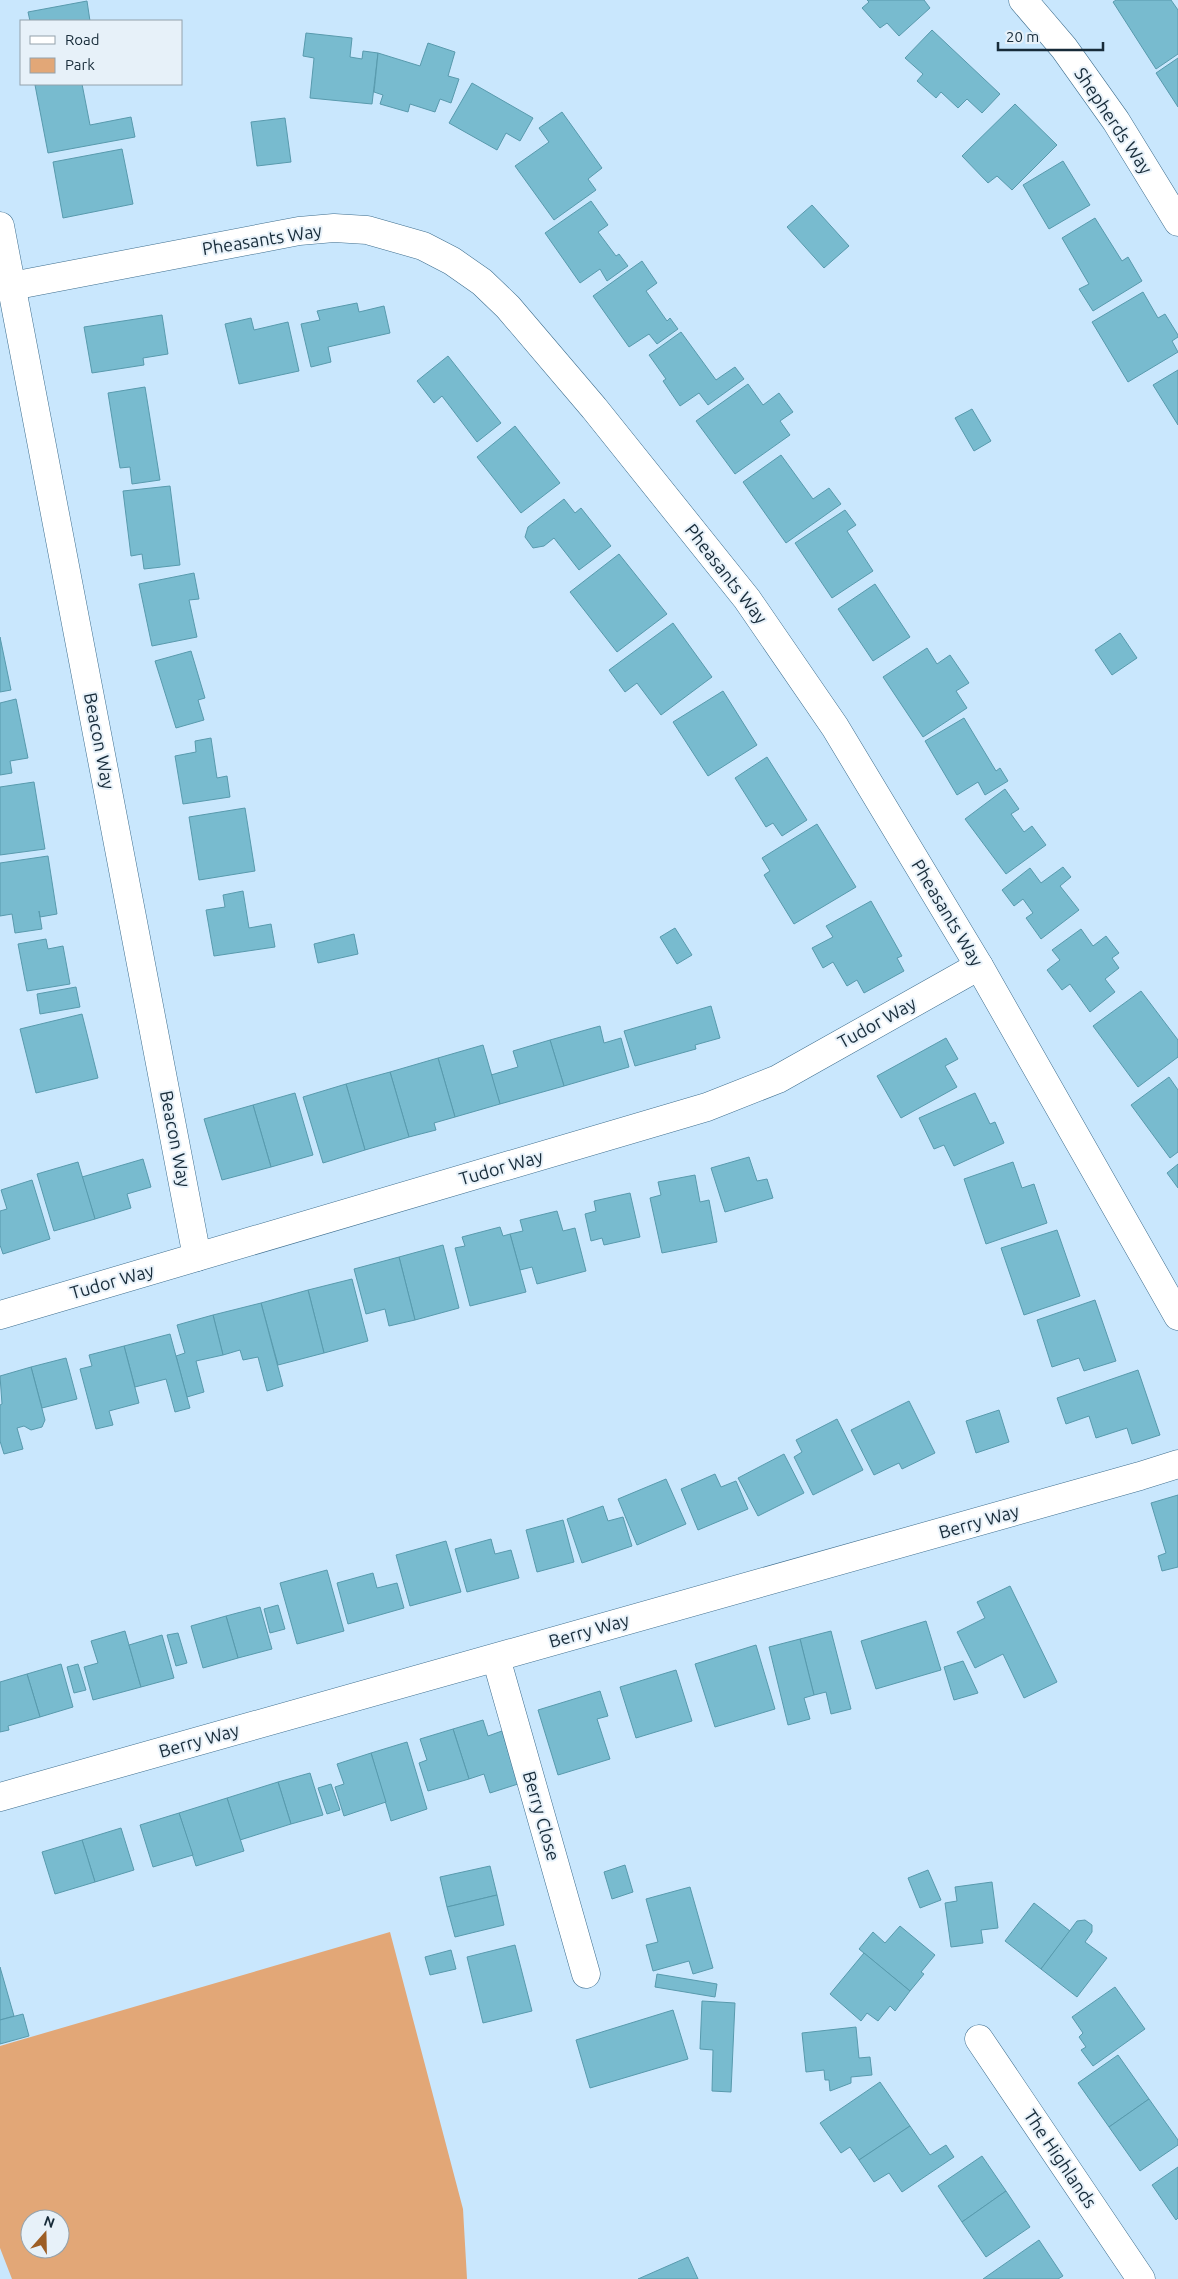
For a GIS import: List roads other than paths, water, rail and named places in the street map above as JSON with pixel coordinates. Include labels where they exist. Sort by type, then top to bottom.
[{"type":"street","name":"Shepherds Way","points":[[1023,0],[1064,48],[1116,121],[1178,222]]},
{"type":"street","name":"Beacon Way","points":[[0,226],[198,1256]]},
{"type":"street","name":"Pheasants Way","points":[[12,286],[299,231],[334,228],[367,230],[423,246],[452,261],[482,282],[508,307],[594,408],[747,599],[835,727],[979,966],[1178,1316]]},
{"type":"street","name":"Tudor Way","points":[[0,1315],[707,1107],[778,1079],[979,966]]},
{"type":"street","name":"Berry Way","points":[[0,1797],[1178,1464]]},
{"type":"street","name":"Berry Close","points":[[496,1658],[586,1974]]},
{"type":"street","name":"The Highlands","points":[[979,2039],[1141,2279]]}]
